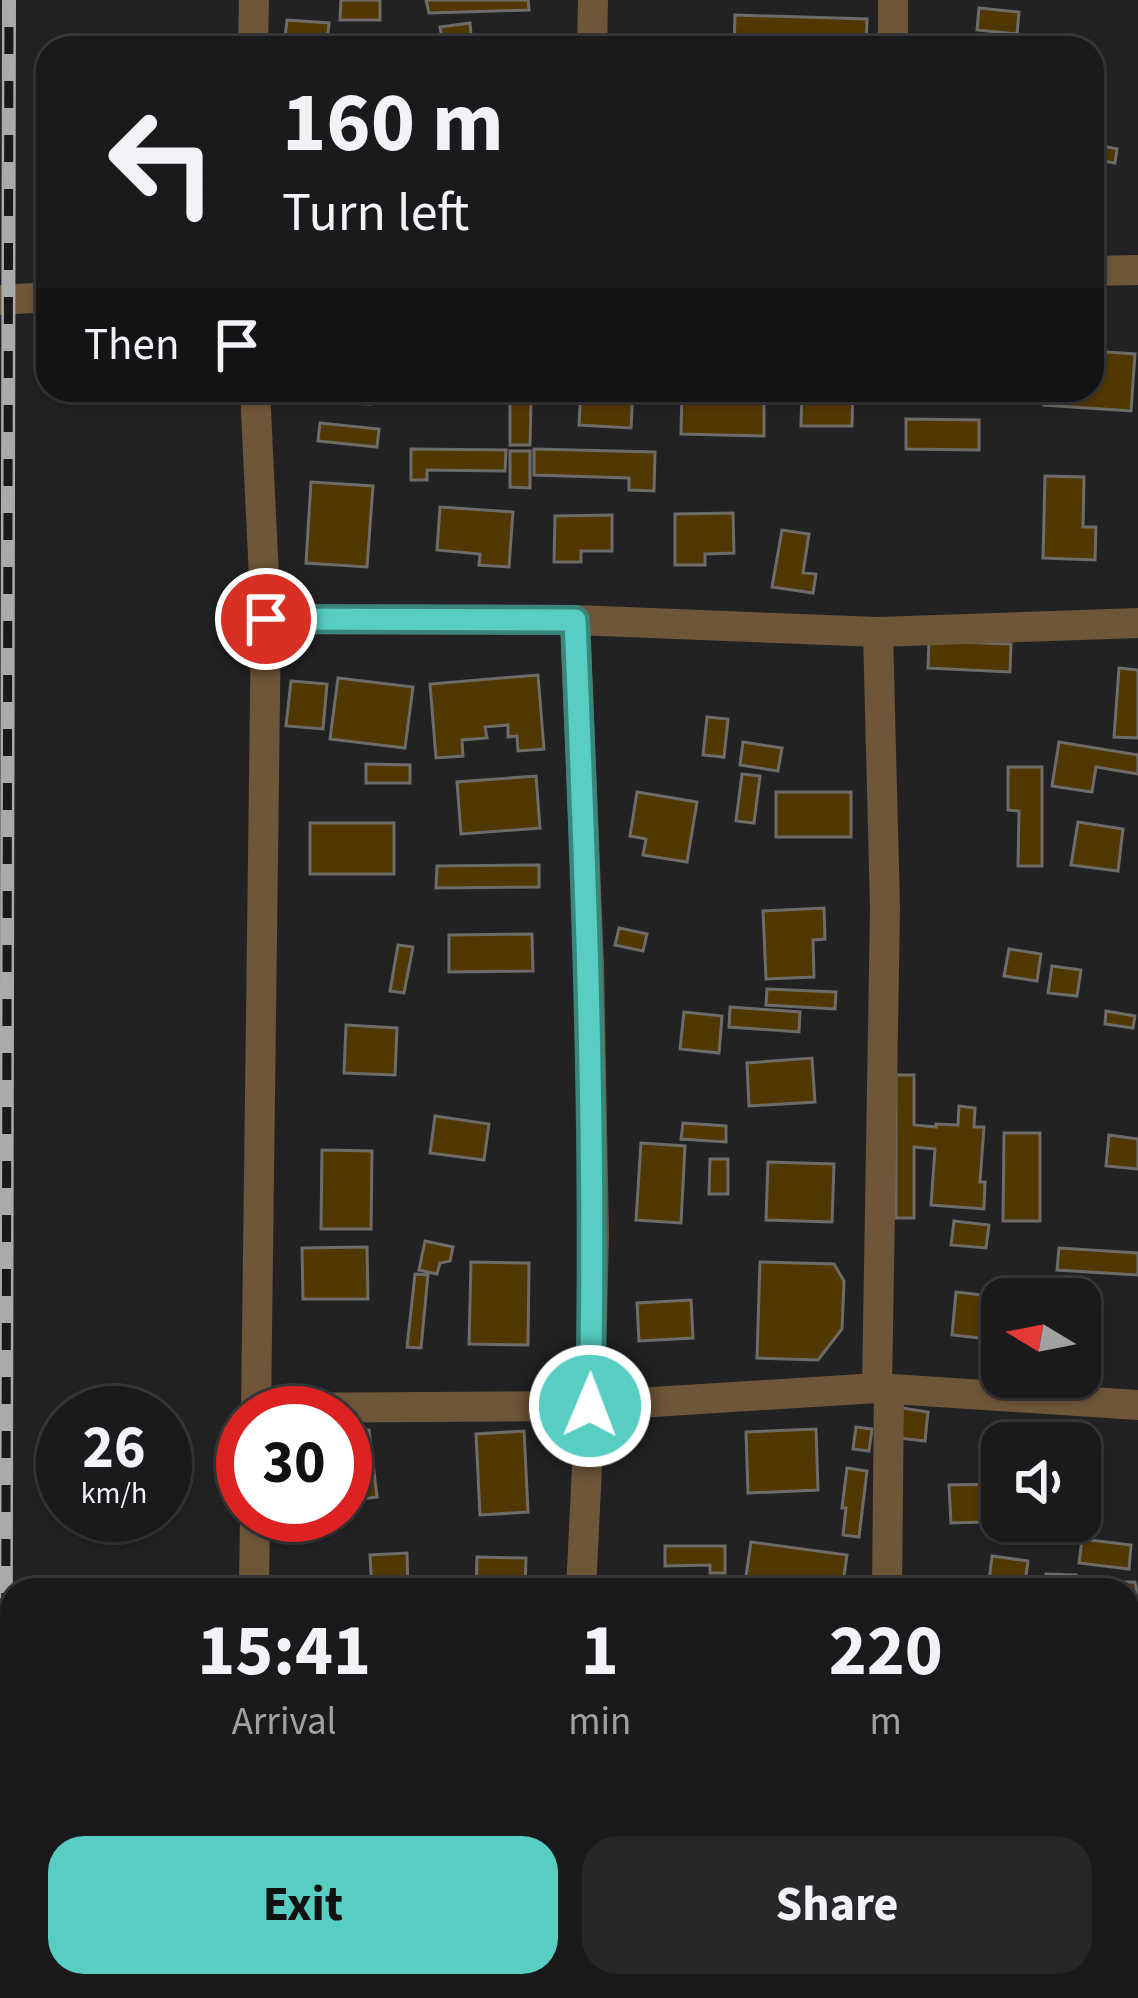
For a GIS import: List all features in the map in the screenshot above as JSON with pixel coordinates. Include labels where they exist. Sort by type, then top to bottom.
[{"type":"street","points":[[253,36],[254,0]]},
{"type":"street","points":[[592,36],[593,0]]},
{"type":"street","points":[[893,0],[893,36]]},
{"type":"street","points":[[1104,271],[1138,270]]},
{"type":"street","points":[[0,300],[36,298]]},
{"type":"street","points":[[256,402],[266,619],[256,1386]]},
{"type":"street","points":[[266,619],[575,620],[878,632],[1138,623]]},
{"type":"street","points":[[575,620],[594,1234],[582,1578]]},
{"type":"street","points":[[878,632],[885,908],[887,1578]]},
{"type":"street","points":[[372,1409],[590,1406],[883,1389],[1138,1405]]},
{"type":"street","points":[[254,1578],[255,1542]]},
{"type":"building","points":[[341,0],[380,0],[380,20],[340,20]]},
{"type":"building","points":[[426,0],[528,0],[529,10],[429,13]]},
{"type":"building","points":[[979,8],[1019,12],[1017,34],[977,30]]},
{"type":"building","points":[[735,15],[867,19],[866,36],[734,36]]},
{"type":"building","points":[[287,20],[329,23],[328,36],[285,36]]},
{"type":"building","points":[[470,23],[471,34],[442,36],[440,27]]},
{"type":"building","points":[[1104,146],[1117,149],[1115,163],[1104,161]]},
{"type":"building","points":[[1104,352],[1135,354],[1131,411],[1044,405],[1104,402]]},
{"type":"building","points":[[580,402],[632,402],[631,428],[579,425]]},
{"type":"building","points":[[682,402],[764,402],[764,436],[681,434]]},
{"type":"building","points":[[802,402],[853,402],[852,426],[801,426]]},
{"type":"building","points":[[510,403],[531,403],[530,445],[510,445]]},
{"type":"building","points":[[906,419],[979,420],[979,450],[906,449]]},
{"type":"building","points":[[320,423],[379,429],[377,447],[318,441]]},
{"type":"building","points":[[411,449],[506,450],[505,471],[427,470],[427,480],[411,480]]},
{"type":"building","points":[[534,449],[655,452],[654,491],[629,490],[629,478],[534,475]]},
{"type":"building","points":[[510,451],[530,451],[530,488],[510,487]]},
{"type":"building","points":[[1045,476],[1084,477],[1083,527],[1096,527],[1095,560],[1043,558]]},
{"type":"building","points":[[311,482],[373,486],[367,567],[306,563]]},
{"type":"building","points":[[440,507],[513,512],[509,567],[479,565],[480,554],[437,550]]},
{"type":"building","points":[[733,513],[734,553],[705,554],[705,565],[675,565],[675,514]]},
{"type":"building","points":[[612,515],[612,551],[581,551],[581,562],[554,562],[555,516]]},
{"type":"building","points":[[782,530],[809,534],[803,573],[816,574],[813,593],[772,587]]},
{"type":"building","points":[[929,641],[1011,644],[1010,672],[928,668]]},
{"type":"building","points":[[1119,668],[1138,670],[1138,738],[1114,737]]},
{"type":"building","points":[[538,675],[544,749],[518,751],[517,736],[508,737],[508,725],[485,727],[487,738],[462,740],[463,756],[436,758],[430,684]]},
{"type":"building","points":[[338,678],[413,687],[405,748],[330,739]]},
{"type":"building","points":[[291,681],[327,684],[323,729],[286,726]]},
{"type":"building","points":[[707,717],[728,719],[724,757],[703,755]]},
{"type":"building","points":[[743,742],[782,748],[778,771],[740,765]]},
{"type":"building","points":[[1059,742],[1138,755],[1138,774],[1096,767],[1092,792],[1052,786]]},
{"type":"building","points":[[366,764],[410,765],[410,783],[366,783]]},
{"type":"building","points":[[1008,767],[1042,767],[1042,866],[1018,866],[1019,811],[1008,810]]},
{"type":"building","points":[[742,774],[760,776],[754,823],[736,821]]},
{"type":"building","points":[[536,776],[540,828],[461,834],[457,782]]},
{"type":"building","points":[[637,792],[697,802],[687,862],[643,855],[646,839],[630,836]]},
{"type":"building","points":[[776,792],[851,792],[851,837],[776,837]]},
{"type":"building","points":[[1078,822],[1123,829],[1118,871],[1071,865]]},
{"type":"building","points":[[310,823],[394,823],[394,874],[310,874]]},
{"type":"building","points":[[539,865],[539,887],[436,888],[437,866]]},
{"type":"building","points":[[824,908],[825,939],[813,940],[814,977],[766,979],[763,911]]},
{"type":"building","points":[[619,928],[647,934],[643,951],[615,945]]},
{"type":"building","points":[[532,934],[533,971],[449,972],[449,935]]},
{"type":"building","points":[[398,945],[413,947],[404,993],[390,991]]},
{"type":"building","points":[[1009,949],[1041,954],[1037,981],[1004,976]]},
{"type":"building","points":[[1052,966],[1081,970],[1077,996],[1048,993]]},
{"type":"building","points":[[767,989],[836,992],[835,1009],[766,1005]]},
{"type":"building","points":[[730,1007],[800,1012],[799,1032],[729,1027]]},
{"type":"building","points":[[1106,1011],[1135,1016],[1133,1028],[1105,1024]]},
{"type":"building","points":[[684,1012],[722,1016],[719,1053],[680,1049]]},
{"type":"building","points":[[346,1025],[397,1028],[395,1075],[344,1073]]},
{"type":"building","points":[[812,1058],[815,1102],[749,1106],[747,1063]]},
{"type":"building","points":[[896,1075],[914,1075],[914,1125],[958,1125],[959,1106],[975,1108],[974,1127],[984,1127],[980,1182],[985,1182],[984,1209],[931,1205],[935,1149],[914,1147],[914,1218],[896,1218]]},
{"type":"building","points":[[435,1116],[489,1124],[484,1160],[430,1153]]},
{"type":"building","points":[[683,1123],[726,1126],[726,1142],[681,1139]]},
{"type":"building","points":[[1004,1133],[1040,1133],[1040,1221],[1003,1221]]},
{"type":"building","points":[[1109,1135],[1138,1139],[1138,1169],[1106,1166]]},
{"type":"building","points":[[641,1143],[685,1146],[681,1223],[636,1220]]},
{"type":"building","points":[[322,1150],[372,1151],[371,1229],[321,1229]]},
{"type":"building","points":[[710,1159],[728,1159],[728,1194],[709,1194]]},
{"type":"building","points":[[768,1162],[834,1164],[832,1222],[766,1220]]},
{"type":"building","points":[[954,1221],[989,1225],[986,1248],[951,1245]]},
{"type":"building","points":[[425,1241],[453,1247],[450,1261],[440,1263],[437,1274],[419,1270]]},
{"type":"building","points":[[367,1247],[368,1299],[303,1299],[302,1248]]},
{"type":"building","points":[[1059,1248],[1138,1253],[1138,1275],[1057,1270]]},
{"type":"building","points":[[471,1262],[529,1263],[528,1345],[469,1344]]},
{"type":"building","points":[[760,1262],[834,1264],[844,1281],[842,1329],[818,1360],[757,1358]]},
{"type":"building","points":[[415,1274],[428,1275],[421,1348],[407,1347]]},
{"type":"building","points":[[956,1292],[981,1295],[980,1338],[952,1335]]},
{"type":"building","points":[[691,1300],[693,1338],[639,1341],[637,1303]]},
{"type":"building","points":[[902,1408],[928,1412],[925,1441],[898,1438]]},
{"type":"building","points":[[856,1427],[872,1429],[869,1451],[853,1449]]},
{"type":"building","points":[[816,1429],[818,1490],[748,1493],[746,1432]]},
{"type":"building","points":[[524,1431],[528,1512],[480,1515],[476,1434]]},
{"type":"building","points":[[372,1455],[377,1497],[372,1498]]},
{"type":"building","points":[[847,1468],[867,1471],[859,1537],[843,1535]]},
{"type":"building","points":[[981,1484],[981,1522],[951,1523],[949,1485]]},
{"type":"building","points":[[751,1542],[847,1555],[844,1578],[746,1578]]},
{"type":"building","points":[[1082,1542],[1131,1545],[1129,1569],[1079,1563]]},
{"type":"building","points":[[665,1546],[725,1546],[725,1573],[710,1573],[710,1565],[665,1566]]},
{"type":"building","points":[[407,1553],[408,1578],[371,1578],[370,1555]]},
{"type":"building","points":[[992,1556],[1028,1561],[1026,1578],[989,1578]]},
{"type":"building","points":[[477,1557],[526,1558],[525,1578],[476,1578]]},
{"type":"building","points":[[1046,1574],[1076,1575],[1076,1578],[1046,1578]]},
{"type":"railway","points":[[6,1578],[9,0]]},
{"type":"route","points":[[266,619],[575,620],[590,1008],[594,1234],[590,1406]]}]
